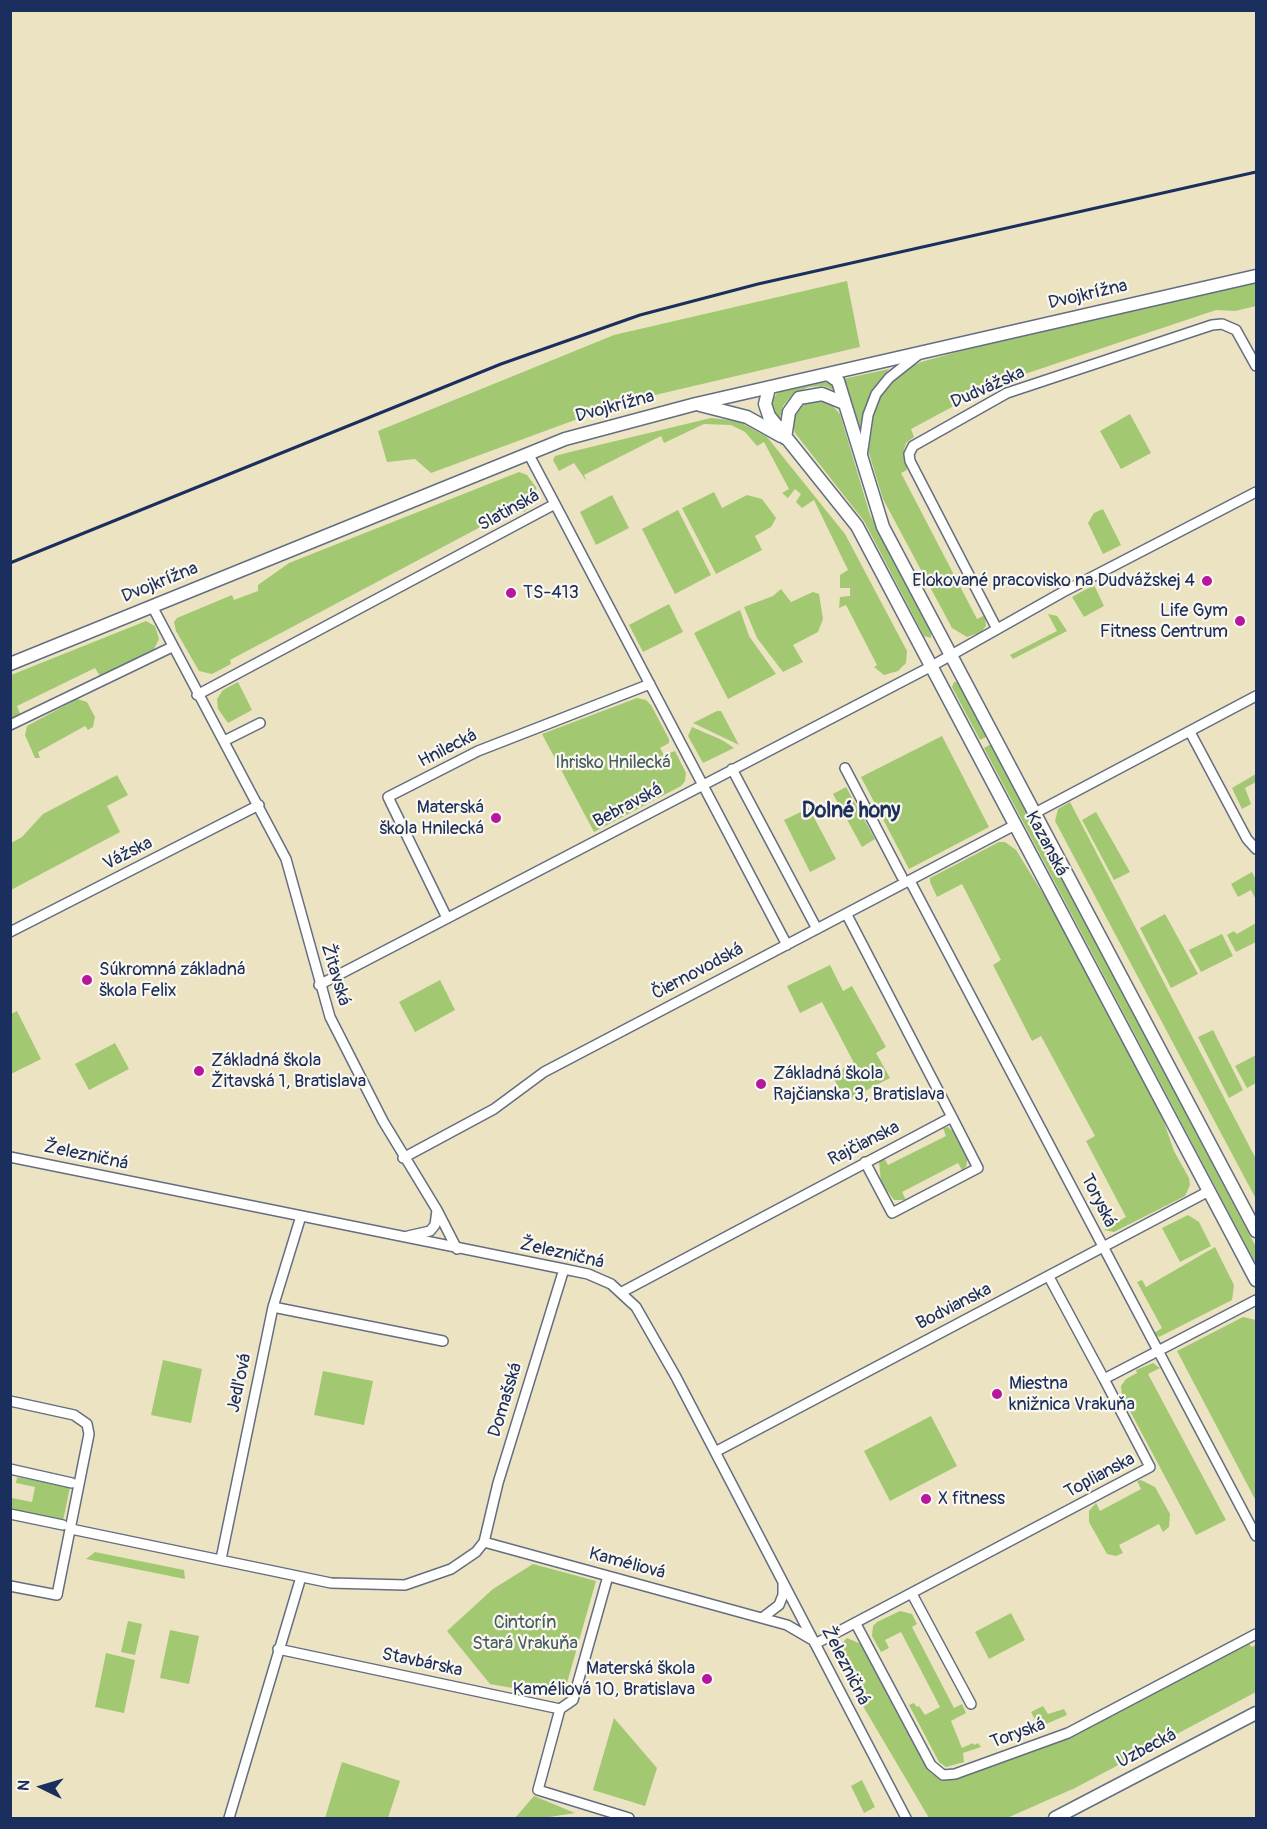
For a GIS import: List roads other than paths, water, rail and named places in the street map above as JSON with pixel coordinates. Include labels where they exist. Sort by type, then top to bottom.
[{"type":"main road","name":"Dvojkrížna","points":[[10,664],[565,440],[696,404],[1257,276]]},
{"type":"main road","name":"Kazanská","points":[[828,374],[838,381],[883,527],[1251,1213],[1257,1230]]},
{"type":"main road","name":"Kazanská","points":[[769,388],[766,410],[785,438],[857,526],[1257,1280]]},
{"type":"main road","points":[[696,404],[747,417],[785,438],[789,412],[800,398],[822,394],[844,403]]},
{"type":"main road","name":"Uzbecká","points":[[1055,1818],[1257,1713]]},
{"type":"street","name":"Dudvážska","points":[[997,629],[910,461],[909,454],[913,446],[1007,393],[1212,325],[1222,324],[1236,330],[1257,366]]},
{"type":"street","points":[[861,461],[868,415],[876,394],[889,378],[921,353]]},
{"type":"street","points":[[528,453],[555,504]]},
{"type":"street","points":[[951,655],[1257,492]]},
{"type":"street","name":"Slatinská","points":[[197,695],[555,504],[787,945]]},
{"type":"street","name":"Žitavská","points":[[152,606],[197,695],[259,805],[286,859],[319,985],[334,1026],[403,1158],[437,1210],[457,1249]]},
{"type":"street","points":[[10,725],[172,647]]},
{"type":"street","name":"Bebravská","points":[[319,985],[951,655]]},
{"type":"street","name":"Hnilecká","points":[[447,918],[388,798],[478,751],[650,684]]},
{"type":"street","points":[[1035,813],[1257,696]]},
{"type":"street","points":[[224,741],[260,723]]},
{"type":"street","points":[[1190,732],[1246,839],[1257,849]]},
{"type":"street","name":"Toryská","points":[[845,768],[1257,1536]]},
{"type":"street","points":[[732,769],[817,929]]},
{"type":"street","name":"Vážska","points":[[10,932],[259,805]]},
{"type":"street","name":"Čiernovodská","points":[[403,1158],[494,1109],[544,1072],[847,915],[906,879],[1014,825]]},
{"type":"street","points":[[847,915],[978,1168],[892,1213],[865,1162]]},
{"type":"street","name":"Rajčianska","points":[[622,1292],[952,1117]]},
{"type":"street","name":"Železničná","points":[[10,1157],[564,1269],[597,1277],[622,1292],[641,1317],[715,1452],[906,1818]]},
{"type":"street","name":"Bodvianska","points":[[715,1452],[1209,1191]]},
{"type":"street","points":[[401,1237],[430,1231],[435,1225],[437,1210]]},
{"type":"street","name":"Jedľová","points":[[221,1559],[273,1307],[301,1216]]},
{"type":"street","name":"Domašská","points":[[484,1542],[498,1483],[564,1269]]},
{"type":"street","points":[[1049,1277],[1104,1379],[1257,1300]]},
{"type":"street","points":[[273,1307],[443,1341]]},
{"type":"street","name":"Toplianska","points":[[814,1642],[856,1624],[1150,1467],[1104,1379]]},
{"type":"street","points":[[10,1401],[70,1414],[87,1424],[89,1434],[67,1527],[57,1595],[10,1586]]},
{"type":"street","points":[[10,1469],[72,1483]]},
{"type":"street","points":[[10,1514],[300,1577],[360,1586],[391,1587],[418,1583],[451,1569],[476,1552],[484,1542]]},
{"type":"street","name":"Kaméliová","points":[[484,1542],[797,1628],[814,1642]]},
{"type":"street","points":[[608,1576],[573,1700],[560,1708],[538,1790],[629,1818]]},
{"type":"street","points":[[230,1818],[300,1577]]},
{"type":"street","points":[[762,1618],[779,1605],[783,1595],[783,1582]]},
{"type":"street","points":[[912,1594],[971,1704]]},
{"type":"street","name":"Toryská","points":[[856,1624],[931,1765],[943,1774],[955,1774],[1068,1733],[1257,1634]]},
{"type":"street","name":"Stavbárska","points":[[278,1649],[560,1708]]},
{"type":"railway","points":[[10,563],[501,364],[640,315],[758,284],[1256,172]]},
{"type":"place","name":"Elokované pracovisko na Dudvážskej 4","points":[[1207,581]]},
{"type":"place","name":"TS-413","points":[[511,593]]},
{"type":"place","name":"Life Gym Fitness Centrum","points":[[1240,621]]},
{"type":"place","name":"Materská škola Hnilecká","points":[[496,818]]},
{"type":"place","name":"Súkromná základná škola Felix","points":[[87,980]]},
{"type":"place","name":"Základná škola Žitavská 1, Bratislava","points":[[199,1071]]},
{"type":"place","name":"Základná škola Rajčianska 3, Bratislava","points":[[761,1084]]},
{"type":"place","name":"Miestna knižnica Vrakuňa","points":[[997,1394]]},
{"type":"place","name":"X fitness","points":[[926,1499]]},
{"type":"place","name":"Materská škola Kaméliová 10, Bratislava","points":[[707,1679]]},
{"type":"district","name":"Dolné hony","points":[[851,812]]},
{"type":"park label","name":"Ihrisko Hnilecká","points":[[613,763]]},
{"type":"park label","name":"Cintorín Stará Vrakuňa","points":[[525,1633]]}]
